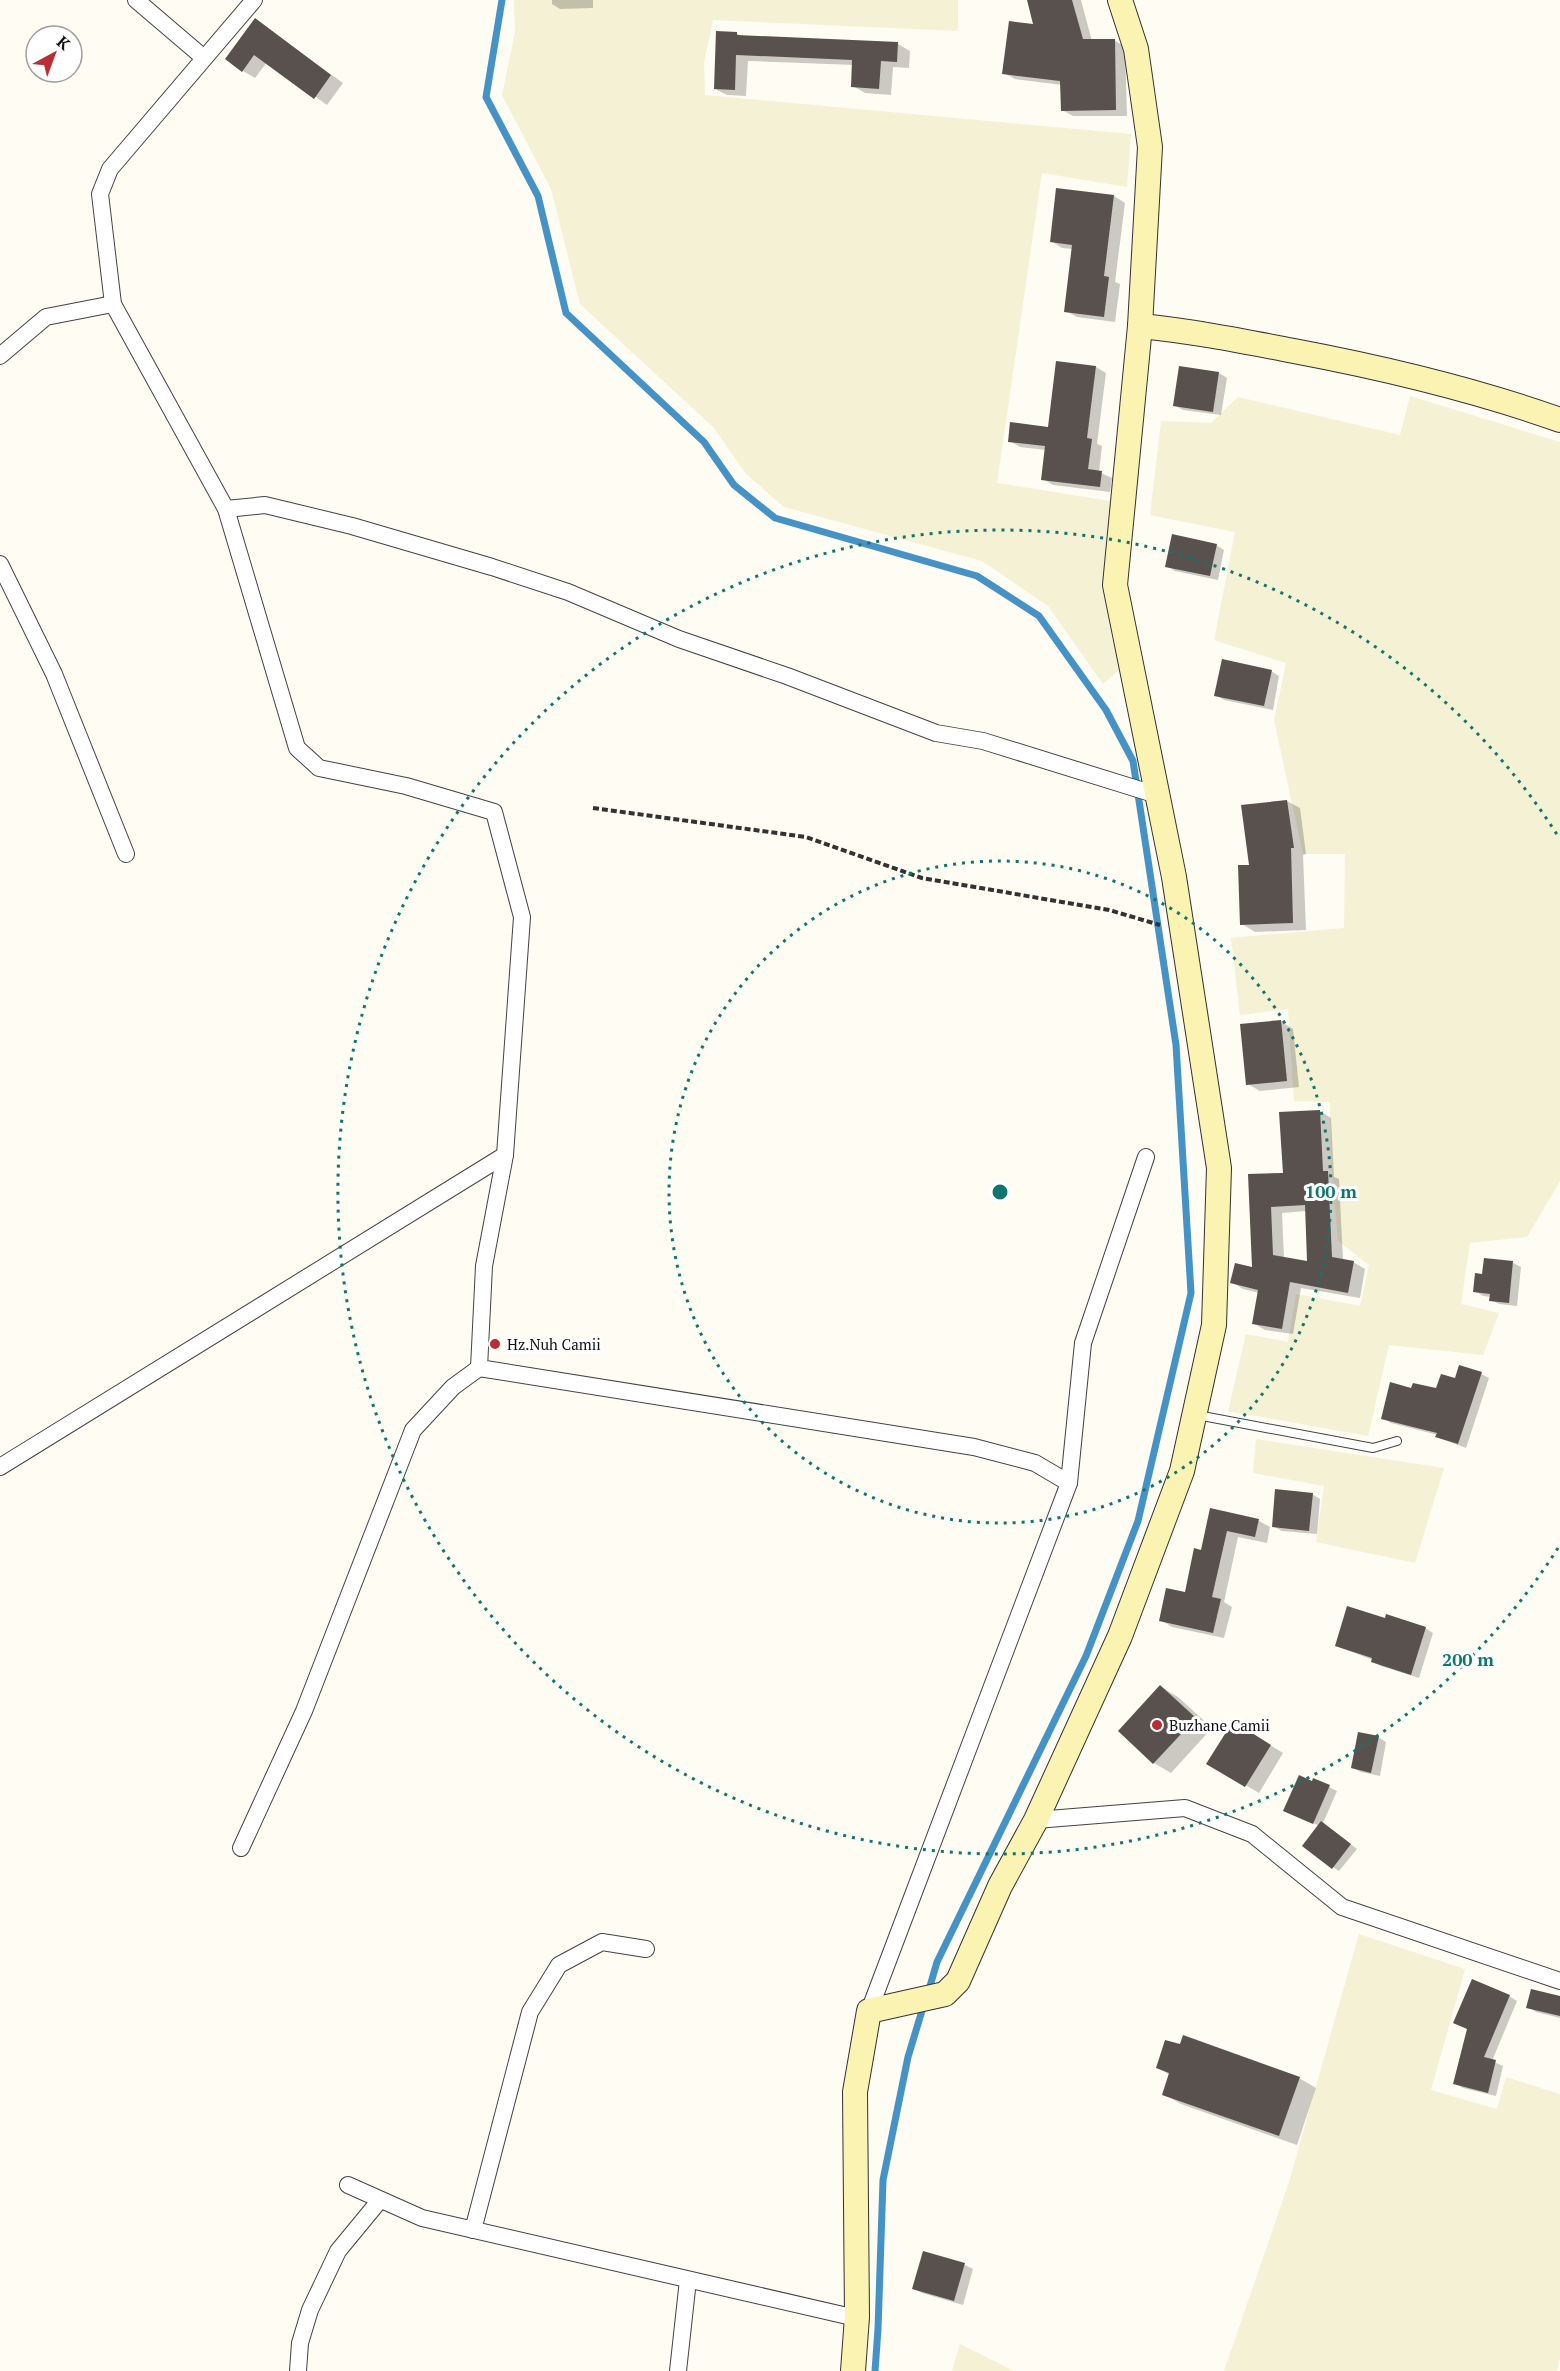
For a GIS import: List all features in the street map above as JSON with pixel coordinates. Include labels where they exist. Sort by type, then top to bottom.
[{"type":"street","points":[[136,0],[204,58]]},
{"type":"street","points":[[254,0],[110,169],[100,194],[113,304],[226,509],[297,748],[319,768],[406,786],[494,812],[522,917],[506,1155],[484,1266],[479,1368]]},
{"type":"street","points":[[869,2011],[945,1994],[958,1981],[1000,1886],[1036,1821],[1120,1636],[1182,1471],[1214,1325],[1219,1168],[1174,877],[1115,585],[1140,326],[1150,147],[1136,49],[1120,0]]},
{"type":"street","points":[[0,356],[46,317],[113,304]]},
{"type":"street","points":[[1140,326],[1183,330],[1388,369],[1507,401],[1560,420]]},
{"type":"street","points":[[226,509],[265,505],[352,526],[492,567],[568,592],[679,639],[787,676],[936,733],[983,741],[1158,795]]},
{"type":"street","points":[[0,564],[54,674],[126,854]]},
{"type":"street","points":[[0,1467],[506,1155]]},
{"type":"street","points":[[853,2371],[856,2318],[855,2092],[869,2011],[1069,1483],[1083,1343],[1146,1157]]},
{"type":"street","points":[[241,1848],[304,1710],[413,1430],[453,1387],[479,1368],[974,1447],[1035,1463],[1069,1483]]},
{"type":"street","points":[[1036,1821],[1185,1808],[1252,1834],[1342,1907],[1560,1981]]},
{"type":"street","points":[[473,2230],[530,2012],[559,1965],[602,1942],[646,1948]]},
{"type":"street","points":[[348,2185],[422,2218],[856,2318]]},
{"type":"street","points":[[298,2371],[300,2343],[310,2310],[338,2251],[380,2200]]},
{"type":"street","points":[[678,2371],[688,2280]]},
{"type":"lane","points":[[1194,1415],[1373,1448],[1397,1441]]},
{"type":"path","points":[[593,808],[806,837],[922,878],[1109,910],[1168,927]]},
{"type":"shaded area","points":[[514,0],[958,0],[958,31],[713,20],[704,63],[705,95],[1131,134],[1127,187],[1042,173],[997,483],[1110,501],[1104,585],[1112,639],[1121,668],[1103,684],[1048,606],[982,561],[784,507],[746,474],[714,428],[580,304],[551,189],[502,95],[515,32]]},
{"type":"shaded area","points":[[1410,396],[1560,442],[1560,1181],[1527,1237],[1470,1243],[1461,1304],[1499,1313],[1483,1355],[1389,1345],[1368,1436],[1228,1411],[1246,1334],[1288,1342],[1296,1294],[1360,1306],[1369,1265],[1338,1241],[1331,1164],[1330,1102],[1294,1101],[1288,1009],[1240,1015],[1231,938],[1344,928],[1345,854],[1303,854],[1274,720],[1286,663],[1214,640],[1235,532],[1150,515],[1161,421],[1211,423],[1238,397],[1400,435]]},
{"type":"shaded area","points":[[1256,1439],[1444,1468],[1415,1563],[1316,1542],[1324,1486],[1253,1473]]},
{"type":"shaded area","points":[[1359,1934],[1465,1969],[1431,2090],[1497,2109],[1506,2077],[1560,2094],[1560,2357],[1557,2371],[1224,2371],[1289,2182]]},
{"type":"shaded area","points":[[960,2344],[1014,2371],[952,2371]]},
{"type":"building","points":[[1027,0],[1072,0],[1083,39],[1115,39],[1116,110],[1061,111],[1060,81],[1002,74],[1009,21],[1033,24]]},
{"type":"building","points":[[255,18],[331,75],[314,99],[254,55],[242,72],[225,59]]},
{"type":"building","points":[[716,31],[737,32],[737,35],[898,42],[897,62],[881,61],[879,89],[851,87],[852,60],[736,55],[735,90],[714,89]]},
{"type":"building","points":[[1056,188],[1114,195],[1104,276],[1109,277],[1104,317],[1064,312],[1072,245],[1050,242]]},
{"type":"building","points":[[1056,361],[1096,366],[1087,438],[1092,439],[1088,469],[1102,471],[1100,487],[1041,480],[1045,446],[1008,442],[1010,422],[1048,427]]},
{"type":"building","points":[[1179,366],[1219,372],[1213,412],[1173,406]]},
{"type":"building","points":[[1172,534],[1217,544],[1210,576],[1165,567]]},
{"type":"building","points":[[1222,659],[1272,670],[1264,706],[1214,696]]},
{"type":"building","points":[[1287,800],[1294,848],[1291,848],[1293,923],[1240,925],[1238,865],[1249,865],[1241,805]]},
{"type":"building","points":[[1281,1020],[1287,1081],[1246,1085],[1240,1024]]},
{"type":"building","points":[[1320,1110],[1323,1171],[1328,1171],[1332,1257],[1354,1261],[1348,1293],[1290,1282],[1282,1329],[1252,1324],[1258,1290],[1230,1283],[1235,1263],[1252,1267],[1248,1174],[1283,1173],[1279,1112]],"holes":[[[1305,1205],[1307,1261],[1273,1255],[1271,1207]]]},
{"type":"building","points":[[1484,1258],[1513,1261],[1509,1303],[1489,1301],[1490,1294],[1473,1292],[1475,1273],[1482,1274]]},
{"type":"building","points":[[1459,1365],[1482,1372],[1458,1444],[1435,1437],[1437,1433],[1381,1419],[1390,1382],[1411,1388],[1413,1383],[1436,1388],[1441,1374],[1455,1378]]},
{"type":"building","points":[[1275,1489],[1313,1493],[1309,1531],[1272,1527]]},
{"type":"building","points":[[1210,1508],[1259,1519],[1255,1537],[1227,1531],[1212,1597],[1221,1599],[1213,1633],[1159,1621],[1166,1588],[1185,1592],[1194,1548],[1201,1550]]},
{"type":"building","points":[[1347,1606],[1385,1618],[1386,1614],[1426,1627],[1411,1675],[1371,1662],[1372,1658],[1335,1646]]},
{"type":"building","name":"Buzhane Camii","points":[[1160,1685],[1196,1718],[1153,1764],[1118,1731]]},
{"type":"building","points":[[1230,1726],[1238,1731],[1241,1726],[1271,1745],[1245,1787],[1206,1764]]},
{"type":"building","points":[[1358,1732],[1379,1736],[1371,1773],[1351,1768]]},
{"type":"building","points":[[1299,1775],[1330,1785],[1313,1824],[1283,1811]]},
{"type":"building","points":[[1321,1821],[1351,1844],[1332,1869],[1302,1846]]},
{"type":"building","points":[[1472,1979],[1510,1995],[1484,2057],[1496,2060],[1488,2093],[1453,2084],[1467,2029],[1453,2023]]},
{"type":"building","points":[[1531,1989],[1560,1996],[1560,2016],[1526,2008]]},
{"type":"building","points":[[1183,2035],[1300,2077],[1279,2136],[1162,2095],[1169,2073],[1156,2068],[1165,2040],[1180,2044]]},
{"type":"building","points":[[923,2251],[965,2263],[954,2301],[912,2289]]},
{"type":"waterway","points":[[502,0],[486,97],[538,196],[566,313],[704,442],[734,485],[775,518],[977,576],[1039,616],[1106,710],[1133,761],[1176,1045],[1191,1293],[1138,1521],[1086,1656],[937,1962],[928,1993]]},
{"type":"waterway","points":[[875,2371],[883,2180],[908,2057],[924,2004]]},
{"type":"place","name":"Hz.Nuh Camii","points":[[495,1344]]},
{"type":"place","name":"Buzhane Camii","points":[[1157,1725]]}]
